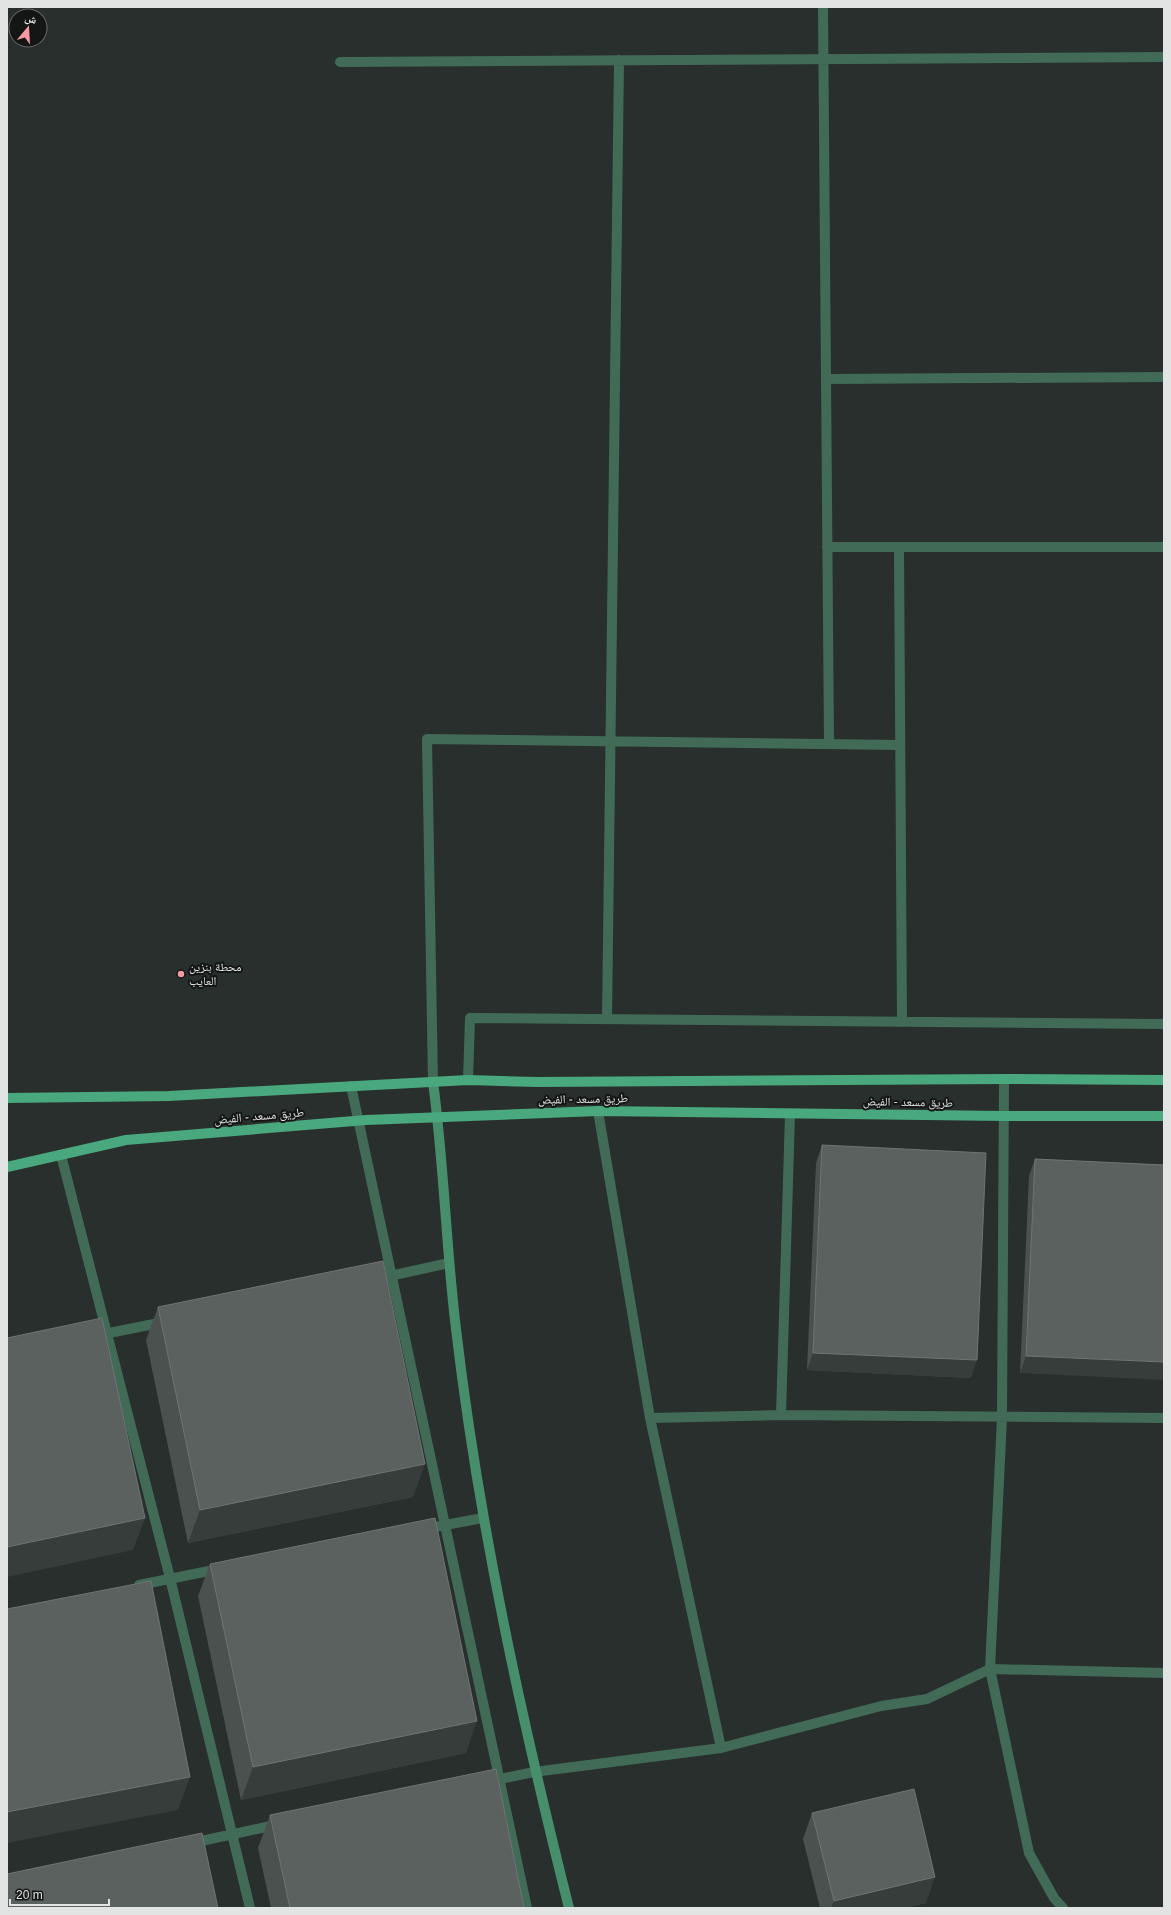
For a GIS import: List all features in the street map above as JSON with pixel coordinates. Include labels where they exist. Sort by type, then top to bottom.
[{"type":"main road","name":"طريق مسعد - الفيض","points":[[7,1098],[169,1096],[468,1080],[537,1082],[1004,1079],[1164,1080]]},
{"type":"main road","name":"طريق مسعد - الفيض","points":[[7,1167],[126,1140],[359,1121],[438,1117],[598,1111],[1004,1116],[1164,1116]]},
{"type":"street","points":[[823,7],[829,744]]},
{"type":"street","points":[[340,62],[1164,57]]},
{"type":"street","points":[[607,1019],[619,60]]},
{"type":"street","points":[[826,379],[1164,377]]},
{"type":"street","points":[[828,548],[1164,547]]},
{"type":"street","points":[[899,548],[902,1022]]},
{"type":"street","points":[[569,1908],[534,1772],[483,1518],[456,1329],[449,1263],[438,1117],[433,1082],[427,739],[900,745]]},
{"type":"street","points":[[468,1080],[470,1018],[1164,1024]]},
{"type":"street","points":[[1004,1079],[1002,1418],[990,1669],[1029,1853],[1054,1898],[1063,1908]]},
{"type":"street","points":[[351,1086],[527,1908]]},
{"type":"street","points":[[598,1111],[650,1418],[720,1748]]},
{"type":"street","points":[[781,1415],[790,1114]]},
{"type":"street","points":[[61,1154],[106,1334],[170,1578],[250,1908]]},
{"type":"street","points":[[376,1278],[449,1263]]},
{"type":"street","points":[[91,1337],[175,1320]]},
{"type":"street","points":[[650,1418],[781,1415],[1002,1418],[1164,1418]]},
{"type":"street","points":[[415,1531],[483,1518]]},
{"type":"street","points":[[131,1587],[231,1567]]},
{"type":"street","points":[[476,1784],[534,1772],[720,1748],[881,1706],[927,1699],[990,1669],[1164,1673]]},
{"type":"street","points":[[178,1846],[294,1821]]},
{"type":"building","points":[[822,1145],[986,1153],[977,1360],[813,1353]]},
{"type":"building","points":[[1035,1159],[1164,1165],[1164,1362],[1026,1356]]},
{"type":"building","points":[[383,1261],[425,1464],[200,1510],[158,1307]]},
{"type":"building","points":[[102,1318],[145,1518],[7,1547],[7,1338]]},
{"type":"building","points":[[435,1518],[477,1721],[253,1767],[210,1564]]},
{"type":"building","points":[[151,1581],[190,1777],[7,1812],[7,1609]]},
{"type":"building","points":[[496,1769],[524,1908],[290,1908],[270,1815]]},
{"type":"building","points":[[914,1789],[935,1877],[834,1901],[812,1813]]},
{"type":"building","points":[[202,1833],[218,1908],[7,1908],[7,1874]]},
{"type":"place","name":"محطة بنزين العايب","points":[[181,974]]}]
